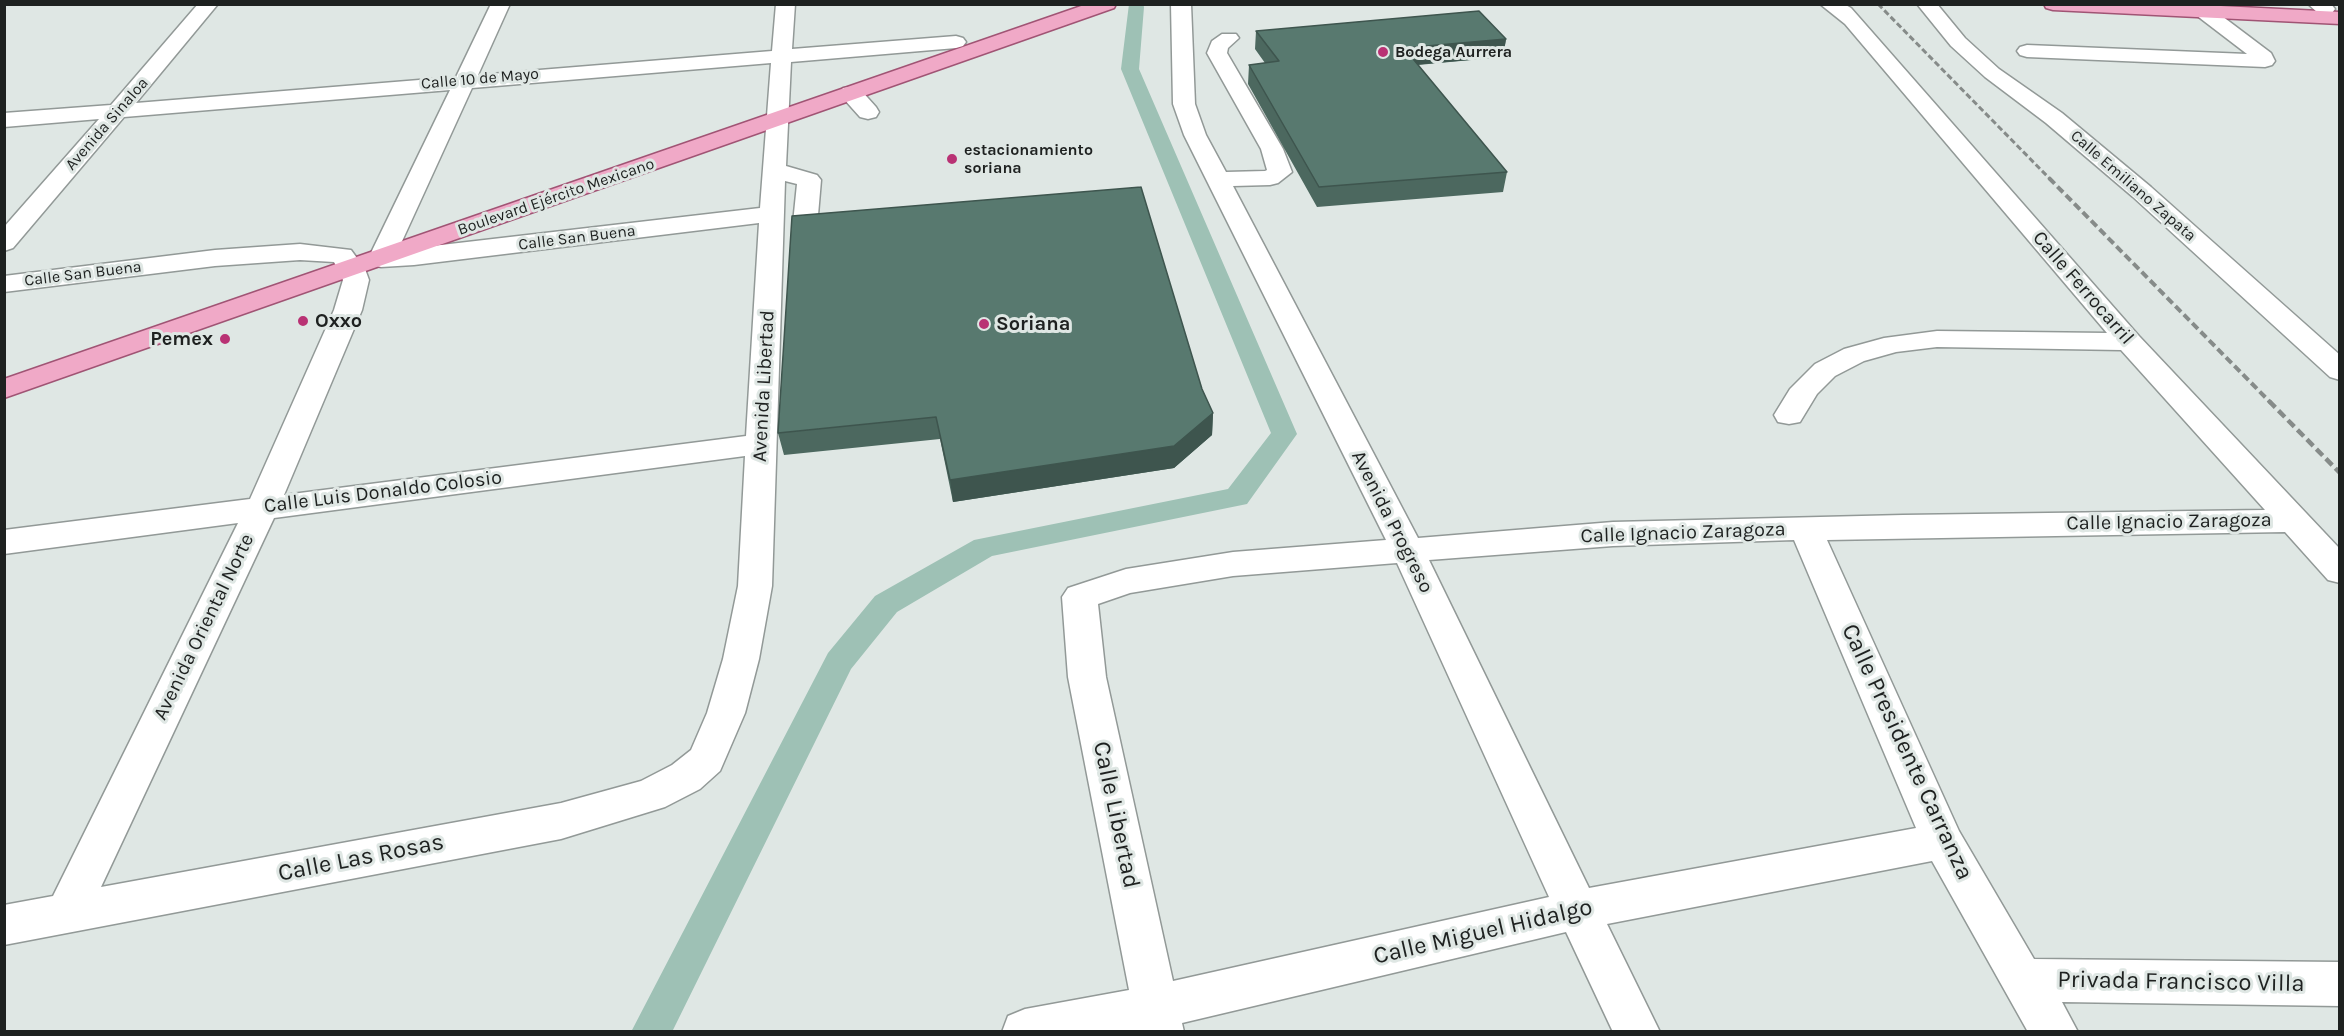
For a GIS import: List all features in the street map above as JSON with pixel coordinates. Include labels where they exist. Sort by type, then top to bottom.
[{"type":"main road","name":"Boulevard Ejército Mexicano","points":[[4,389],[366,255],[777,112],[956,42],[1062,4]]},
{"type":"main road","points":[[2053,4],[2203,11],[2332,13]]},
{"type":"main road","points":[[2249,4],[2332,13]]},
{"type":"main road","name":"Boulevard Ejército Mexicano","points":[[777,112],[851,93],[1106,5]]},
{"type":"main road","name":"Boulevard Ejército Mexicano","points":[[4,371],[366,255]]},
{"type":"street","name":"Avenida Sinaloa","points":[[4,243],[209,4]]},
{"type":"street","name":"Avenida Oriental Norte","points":[[67,913],[262,508],[348,310],[366,255],[464,80],[501,4]]},
{"type":"street","name":"Avenida Libertad","points":[[706,760],[726,713],[755,586],[777,112],[786,4]]},
{"type":"street","name":"Avenida Progreso","points":[[1181,4],[1184,104],[1195,135],[1408,551],[1637,1032]]},
{"type":"street","name":"Calle Ferrocarril","points":[[1829,4],[1844,12],[1852,20],[2129,342],[2340,571]]},
{"type":"street","name":"Calle Emiliano Zapata","points":[[1926,4],[1958,42],[1992,73],[2055,118],[2142,192],[2340,371]]},
{"type":"street","points":[[2027,51],[2265,61],[2264,57],[2203,11]]},
{"type":"street","points":[[1217,179],[1270,178],[1280,172],[1272,149],[1217,53],[1219,45],[1229,38]]},
{"type":"street","name":"Calle 10 de Mayo","points":[[4,120],[464,80],[956,42]]},
{"type":"street","points":[[851,93],[868,112]]},
{"type":"street","points":[[774,170],[809,180],[805,223],[832,221]]},
{"type":"street","name":"Calle San Buena","points":[[4,284],[269,254],[300,252],[414,257],[772,214]]},
{"type":"street","points":[[1789,415],[1805,389],[1825,370],[1854,355],[1894,344],[1937,339],[2129,342]]},
{"type":"street","name":"Calle Luis Donaldo Colosio","points":[[4,542],[761,444]]},
{"type":"street","name":"Calle Ignacio Zaragoza","points":[[1080,597],[1126,581],[1233,564],[1613,534],[1805,528],[2292,521]]},
{"type":"street","name":"Calle Presidente Carranza","points":[[1805,528],[1943,841],[2022,980],[2055,1032]]},
{"type":"street","name":"Calle Libertad","points":[[1080,597],[1082,637],[1088,677],[1158,1019]]},
{"type":"street","name":"Calle Las Rosas","points":[[4,925],[561,821],[651,795],[686,777],[706,760]]},
{"type":"street","name":"Calle Miguel Hidalgo","points":[[1025,1032],[1158,1019],[1577,910],[1943,841]]},
{"type":"street","name":"Privada Francisco Villa","points":[[2022,980],[2340,984]]},
{"type":"building","points":[[1479,11],[1506,39],[1404,48],[1507,172],[1319,187],[1249,65],[1279,61],[1256,31]]},
{"type":"building","name":"Soriana","points":[[1141,187],[1202,389],[1213,413],[1174,446],[950,480],[936,417],[778,433],[792,216]]},
{"type":"waterway","points":[[651,1032],[839,662],[886,604],[984,547],[1237,497],[1284,434],[1130,69],[1136,7]]},
{"type":"railway","points":[[1878,4],[2050,179]]},
{"type":"railway","points":[[2049,178],[2271,403]]},
{"type":"railway","points":[[2269,401],[2340,473]]},
{"type":"place","name":"Bodega Aurrera","points":[[1383,52]]},
{"type":"place","name":"estacionamiento soriana","points":[[952,159]]},
{"type":"place","name":"Oxxo","points":[[303,321]]},
{"type":"place","name":"Soriana","points":[[984,324]]},
{"type":"place","name":"Pemex","points":[[225,339]]}]
